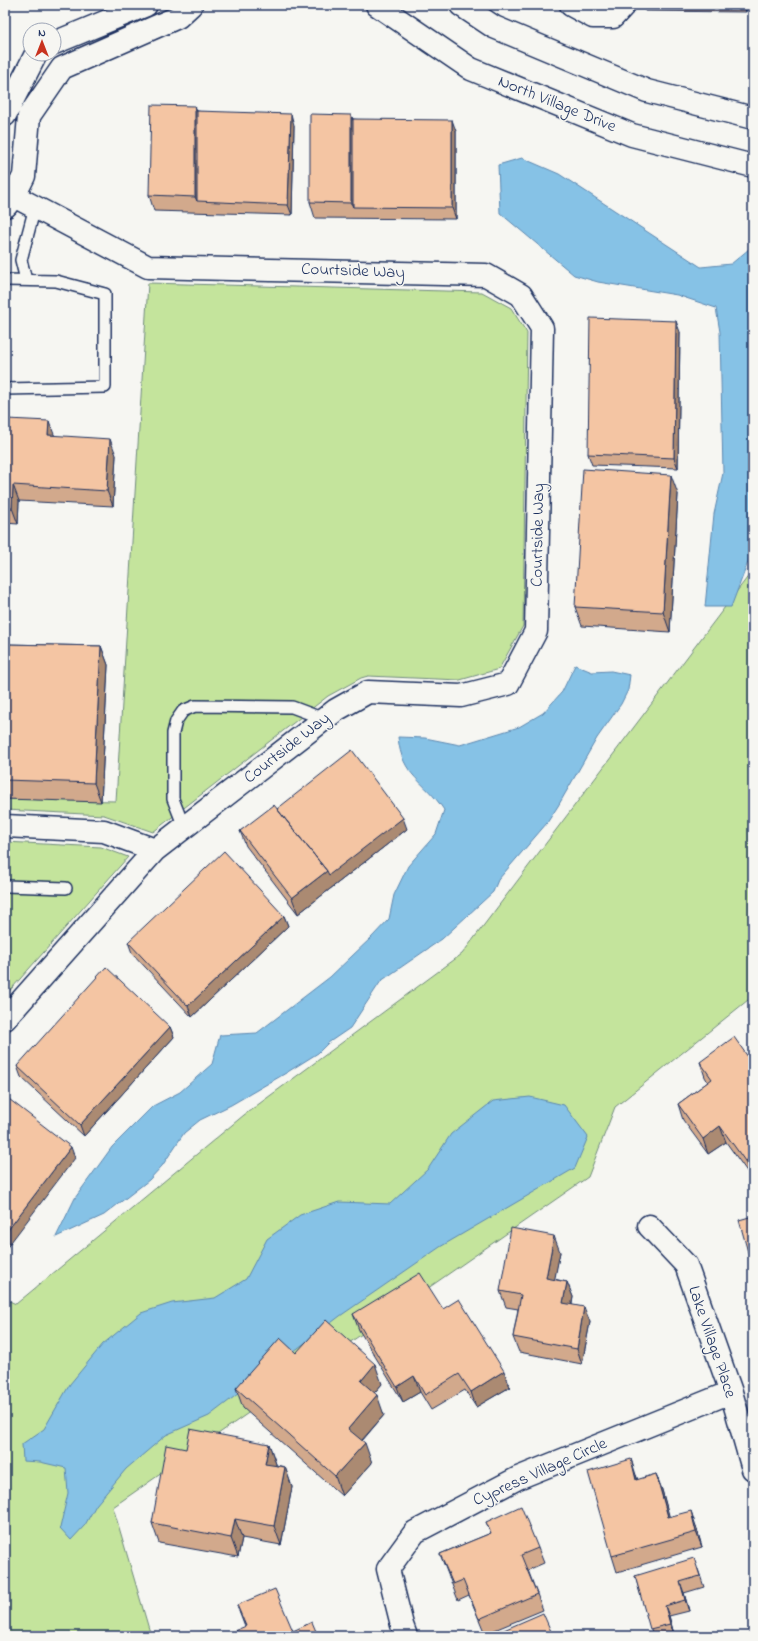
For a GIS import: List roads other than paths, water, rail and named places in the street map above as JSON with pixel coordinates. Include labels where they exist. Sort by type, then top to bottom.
[{"type":"street","points":[[62,40],[146,5]]},
{"type":"street","points":[[8,197],[24,176],[28,116],[62,68],[178,17],[190,5]]},
{"type":"street","name":"North Village Drive","points":[[377,5],[471,69],[632,135],[753,166]]},
{"type":"street","points":[[460,5],[494,28],[647,91],[753,118]]},
{"type":"street","points":[[571,5],[593,17],[613,17],[624,5]]},
{"type":"street","points":[[5,115],[32,62]]},
{"type":"street","name":"Courtside Way","points":[[5,1019],[155,850],[336,710],[368,692],[461,696],[508,684],[536,631],[542,328],[521,295],[486,276],[148,267],[35,207],[8,197]]},
{"type":"street","points":[[5,826],[104,831],[155,850]]},
{"type":"street","name":"Lake Village Place","points":[[650,1226],[686,1265],[731,1392],[753,1469]]},
{"type":"street","name":"Cypress Village Circle","points":[[406,1636],[388,1569],[415,1532],[518,1478],[731,1392]]},
{"type":"lane","points":[[26,280],[21,260],[35,207]]},
{"type":"lane","points":[[5,280],[56,280],[105,294],[105,387],[5,389]]},
{"type":"lane","points":[[184,827],[173,799],[173,734],[176,721],[183,712],[195,706],[292,707],[324,719]]},
{"type":"lane","points":[[7,889],[66,888]]},
{"type":"water","points":[[522,158],[559,174],[701,267],[731,264],[749,249],[753,253],[753,549],[731,607],[705,607],[714,514],[723,473],[720,332],[716,308],[677,295],[598,282],[574,275],[500,213],[498,165]]},
{"type":"water","points":[[575,665],[592,672],[611,671],[630,675],[628,690],[621,704],[597,738],[547,823],[498,880],[493,892],[442,939],[381,981],[350,1028],[328,1043],[318,1053],[286,1073],[231,1105],[200,1120],[184,1133],[162,1166],[149,1180],[104,1215],[56,1237],[75,1198],[112,1147],[153,1106],[180,1092],[212,1064],[220,1035],[257,1033],[330,977],[389,919],[394,895],[408,866],[436,834],[444,810],[429,791],[409,770],[400,751],[398,737],[425,738],[460,745],[519,727],[543,713],[562,692]]},
{"type":"water","points":[[530,1097],[564,1105],[588,1137],[575,1168],[440,1247],[340,1316],[209,1416],[166,1435],[126,1469],[96,1505],[85,1525],[71,1540],[60,1528],[68,1493],[66,1468],[40,1462],[23,1461],[22,1444],[44,1429],[70,1384],[103,1344],[141,1313],[172,1303],[215,1298],[246,1279],[267,1239],[300,1215],[339,1202],[390,1204],[428,1169],[451,1134],[493,1101]]}]
